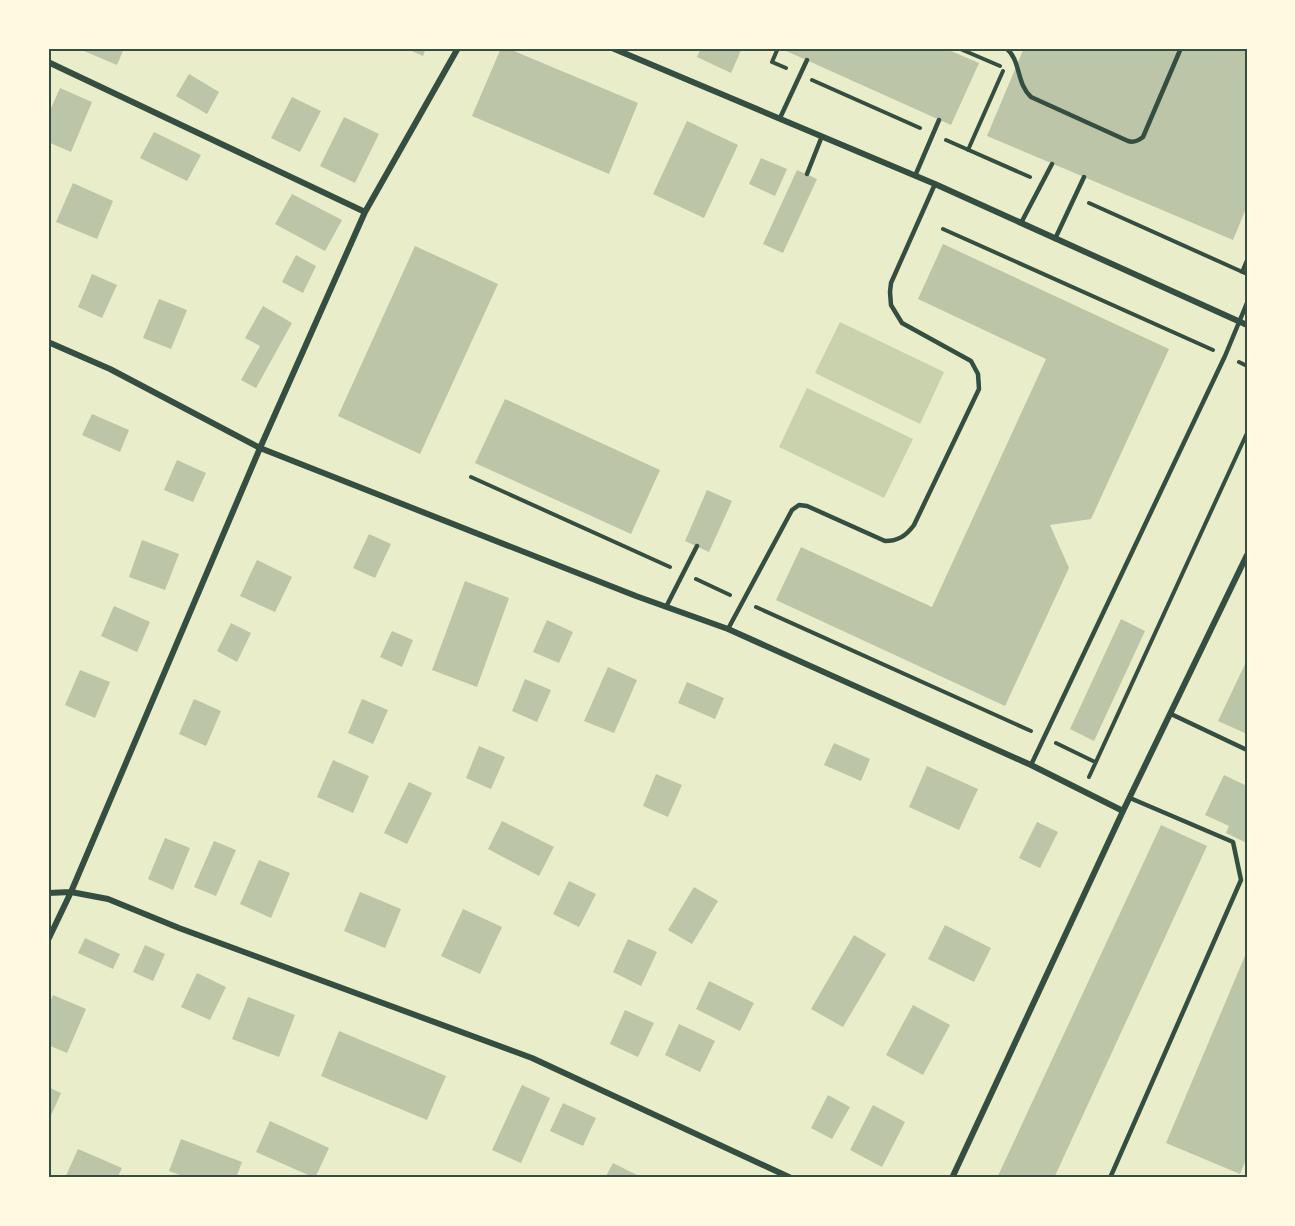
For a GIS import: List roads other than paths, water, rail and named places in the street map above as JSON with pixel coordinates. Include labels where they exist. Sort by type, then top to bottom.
[{"type":"street","points":[[48,940],[71,892],[260,448],[365,212],[458,48]]},
{"type":"street","points":[[612,48],[935,184],[1247,325]]},
{"type":"street","points":[[48,62],[365,212]]},
{"type":"street","points":[[48,342],[110,369],[260,448],[666,607],[728,629],[1030,765],[1123,811]]},
{"type":"street","points":[[952,1178],[1123,811],[1247,555]]},
{"type":"street","points":[[48,893],[71,892],[108,899],[179,928],[532,1058],[791,1178]]},
{"type":"lane","points":[[1006,48],[1014,58],[1022,85],[1031,97],[1132,142],[1143,137],[1181,48]]},
{"type":"lane","points":[[780,118],[807,60]]},
{"type":"lane","points":[[915,176],[939,120]]},
{"type":"lane","points":[[807,174],[822,136]]},
{"type":"lane","points":[[1021,223],[1052,164]]},
{"type":"lane","points":[[1054,239],[1084,177]]},
{"type":"lane","points":[[728,629],[795,507],[807,506],[885,541],[900,538],[909,531],[914,525],[979,389],[978,374],[970,361],[902,323],[891,305],[891,283],[935,184]]},
{"type":"lane","points":[[1030,765],[1225,356],[1247,303]]},
{"type":"lane","points":[[666,607],[697,546]]},
{"type":"lane","points":[[1171,714],[1247,750]]},
{"type":"lane","points":[[1110,1178],[1241,880],[1233,843],[1130,798]]},
{"type":"lane","points":[[1241,880],[1247,883]]}]
